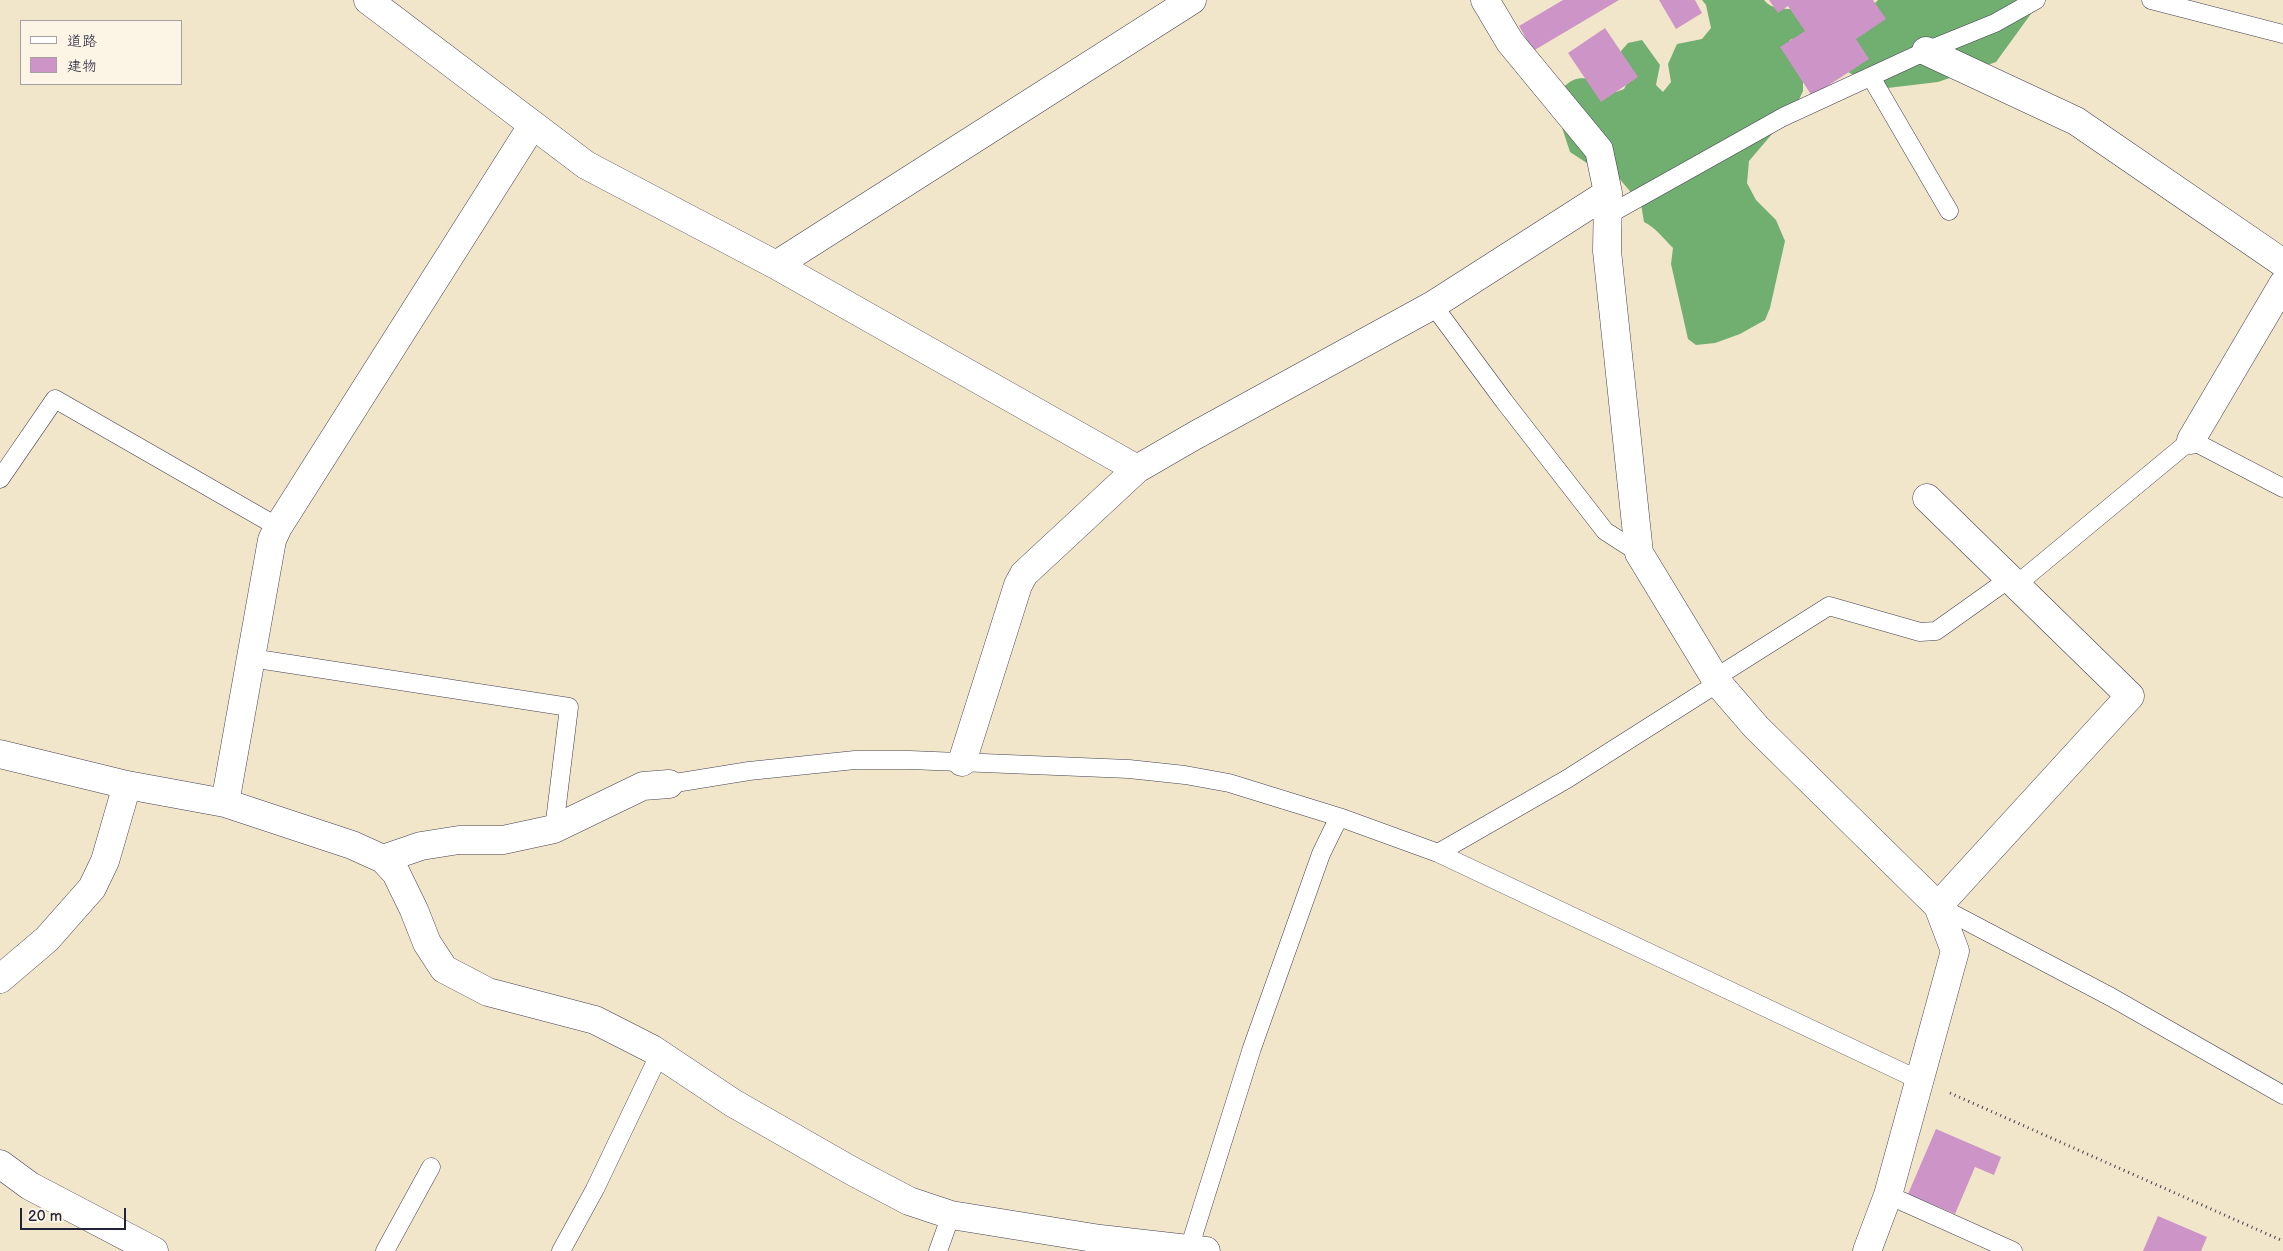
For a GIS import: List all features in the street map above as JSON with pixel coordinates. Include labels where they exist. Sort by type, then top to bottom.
[{"type":"street","points":[[368,0],[586,165],[776,265],[1137,469]]},
{"type":"street","points":[[776,265],[1192,0]]},
{"type":"street","points":[[1485,0],[1510,42],[1599,150],[1608,204],[1607,251],[1639,553],[1716,680],[1756,727],[1938,906],[1955,951],[1888,1195],[1866,1251]]},
{"type":"street","points":[[1926,51],[2076,121],[2283,263]]},
{"type":"street","points":[[225,803],[272,540],[278,527],[532,126]]},
{"type":"street","points":[[962,762],[1018,585],[1024,574],[1137,469],[1433,305],[1608,204]]},
{"type":"street","points":[[2190,440],[2283,284]]},
{"type":"street","points":[[1927,498],[2130,696],[1938,906]]},
{"type":"street","points":[[0,754],[127,785],[225,803],[352,845],[383,859],[396,873],[427,943],[444,969],[488,992],[595,1020],[659,1055],[733,1103],[852,1171],[909,1201],[951,1215],[1100,1239],[1198,1250]]},
{"type":"street","points":[[383,859],[421,846],[459,840],[503,840],[554,829],[643,786],[669,784]]},
{"type":"street","points":[[0,979],[47,939],[92,888],[105,861],[127,785]]},
{"type":"street","points":[[0,1164],[30,1186],[154,1251]]},
{"type":"lane","points":[[1608,204],[1783,118],[1926,51],[1995,24],[2036,0]]},
{"type":"lane","points":[[2151,0],[2283,34]]},
{"type":"lane","points":[[1871,77],[1949,211]]},
{"type":"lane","points":[[1433,305],[1504,401],[1605,531],[1639,553]]},
{"type":"lane","points":[[0,478],[55,399],[278,527]]},
{"type":"lane","points":[[1438,854],[1567,779],[1829,606],[1920,632],[1936,631],[2013,582],[2190,440],[2283,488]]},
{"type":"lane","points":[[251,658],[569,707],[554,829]]},
{"type":"lane","points":[[669,784],[749,771],[855,760],[962,762],[1128,769],[1185,775],[1229,783],[1339,817],[1438,854],[1919,1080]]},
{"type":"lane","points":[[1198,1250],[1252,1048],[1321,854],[1339,817]]},
{"type":"lane","points":[[1938,906],[2112,997],[2283,1095]]},
{"type":"lane","points":[[561,1251],[595,1189],[659,1055]]},
{"type":"lane","points":[[385,1251],[431,1167]]},
{"type":"lane","points":[[1888,1195],[2013,1251]]},
{"type":"lane","points":[[938,1251],[951,1215]]},
{"type":"path","points":[[1919,1080],[2283,1241]]},
{"type":"green space","points":[[1702,0],[1764,0],[1773,7],[1793,9],[1808,29],[1803,35],[1790,40],[1786,51],[1803,82],[1803,91],[1796,106],[1749,161],[1747,183],[1756,200],[1776,220],[1785,241],[1770,308],[1765,320],[1740,334],[1715,343],[1696,345],[1688,339],[1671,264],[1673,248],[1656,230],[1644,222],[1641,204],[1617,176],[1596,169],[1570,152],[1555,106],[1564,87],[1577,79],[1590,79],[1616,92],[1624,89],[1628,81],[1621,51],[1628,43],[1642,40],[1660,65],[1656,85],[1663,92],[1671,82],[1668,64],[1677,44],[1702,39],[1711,28],[1706,5]]},
{"type":"green space","points":[[1878,0],[2041,0],[1996,62],[1938,82],[1879,89],[1848,72],[1847,48],[1864,14]]},
{"type":"building","points":[[1563,0],[1619,0],[1533,51],[1519,26]]},
{"type":"building","points":[[1659,0],[1695,0],[1702,13],[1676,29]]},
{"type":"building","points":[[1769,0],[1873,0],[1886,19],[1856,39],[1869,59],[1812,96],[1780,47],[1805,31],[1788,6],[1778,13]]},
{"type":"building","points":[[1605,28],[1638,77],[1601,102],[1568,53]]},
{"type":"building","points":[[1936,1129],[2001,1157],[1994,1175],[1975,1167],[1955,1214],[1908,1194]]},
{"type":"building","points":[[2158,1216],[2207,1237],[2201,1251],[2143,1251]]}]
